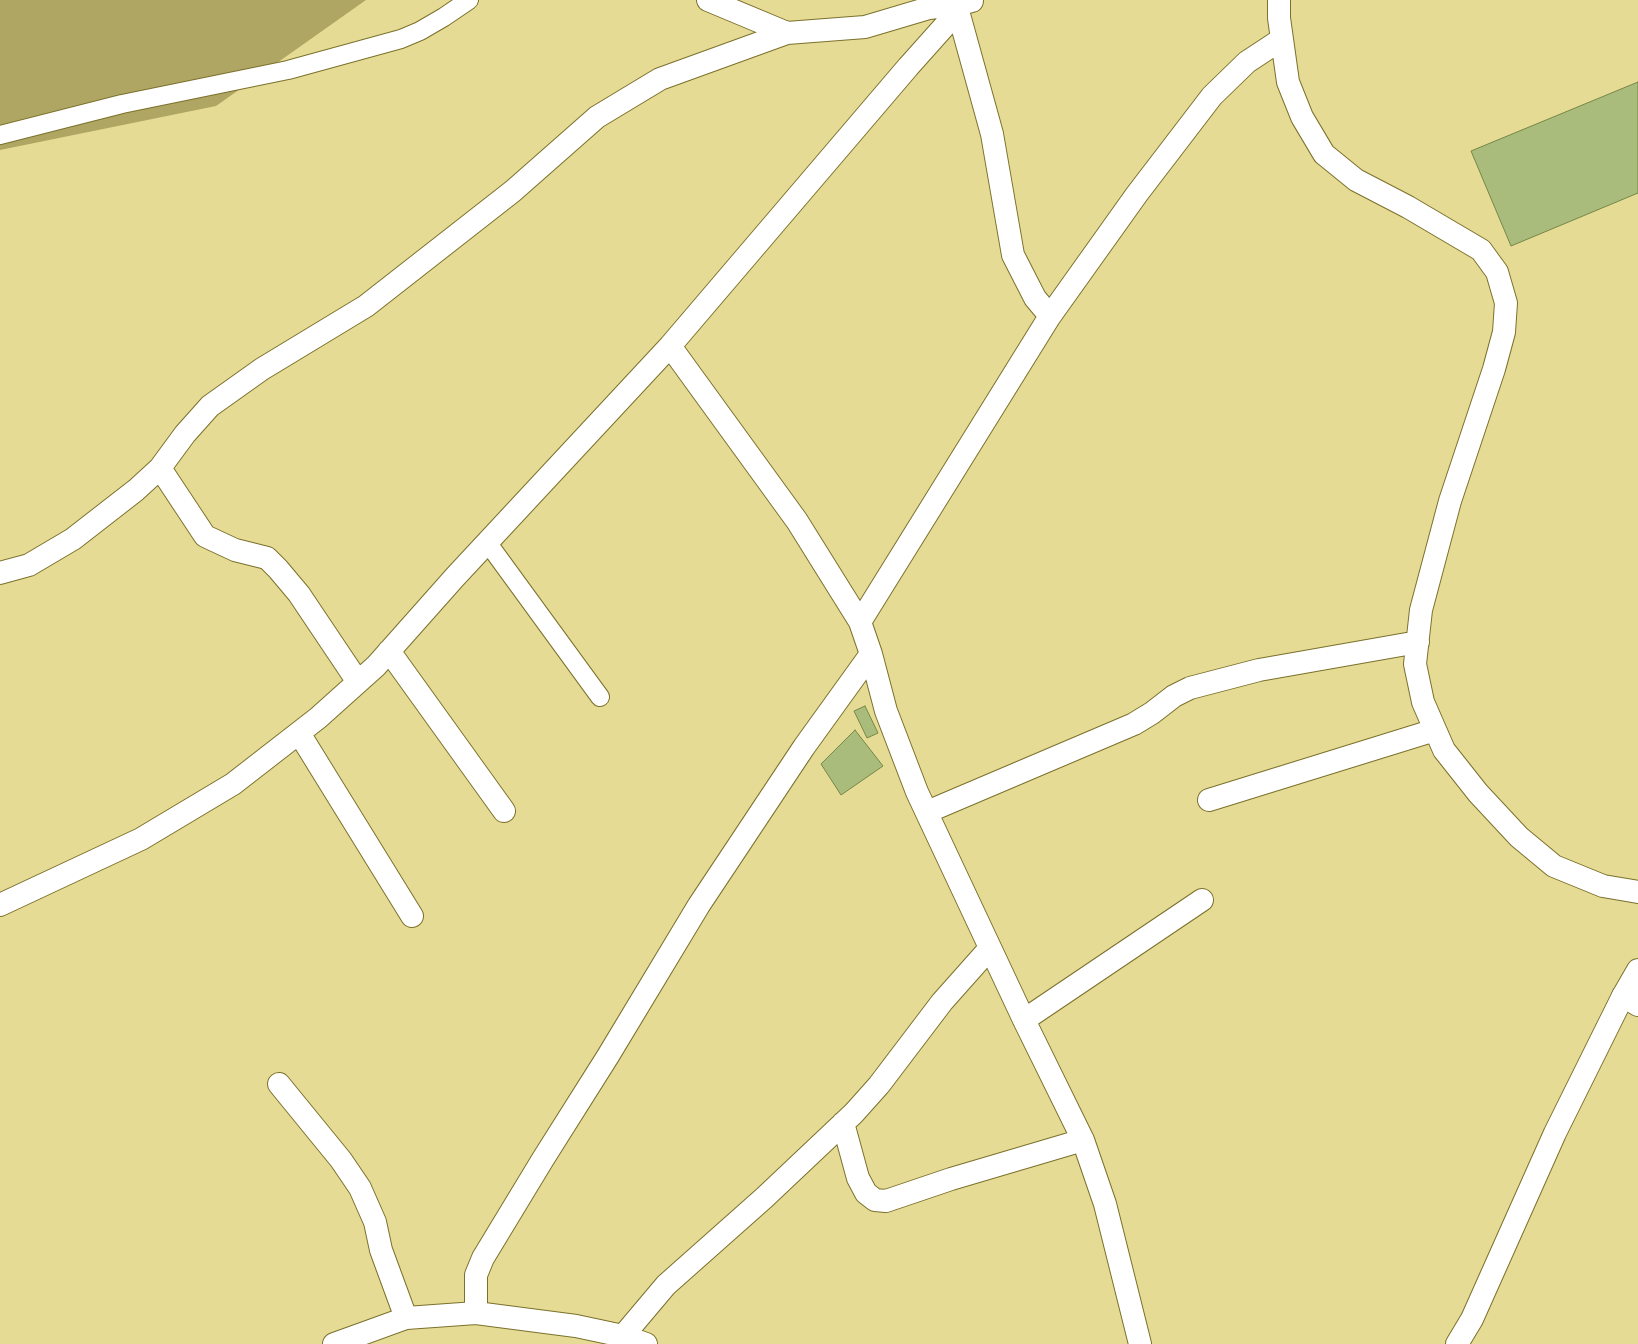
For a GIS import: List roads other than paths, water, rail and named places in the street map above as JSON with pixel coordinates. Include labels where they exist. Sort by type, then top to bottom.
[{"type":"street","points":[[708,0],[787,33]]},
{"type":"street","points":[[1278,0],[1288,82],[1302,117],[1324,154],[1356,180],[1481,250],[1497,272],[1506,303],[1504,332],[1494,369],[1450,501],[1421,610],[1416,664],[1423,702],[1444,750],[1478,793],[1519,837],[1554,866],[1602,886],[1638,892]]},
{"type":"street","points":[[0,573],[29,565],[73,539],[136,490],[160,468],[185,434],[210,406],[262,368],[366,306],[513,191],[597,117],[660,79],[787,33],[865,27],[929,8],[965,5]]},
{"type":"street","points":[[965,5],[992,134],[1013,255],[1036,298],[1050,316]]},
{"type":"street","points":[[0,906],[141,839],[233,784],[299,733],[376,666],[487,542],[670,346],[908,66],[965,5]]},
{"type":"street","points":[[860,622],[1050,316],[1137,194],[1212,96],[1246,62],[1282,39]]},
{"type":"street","points":[[670,346],[797,521],[860,622],[871,654],[886,711],[917,792],[1024,1020],[1083,1140],[1105,1204],[1140,1344]]},
{"type":"street","points":[[160,468],[205,536],[235,550],[268,558],[298,594],[358,682]]},
{"type":"street","points":[[927,812],[1134,724],[1152,713],[1174,696],[1190,688],[1259,670],[1418,642]]},
{"type":"street","points":[[389,651],[504,811]]},
{"type":"street","points":[[476,1312],[476,1275],[484,1258],[543,1159],[608,1056],[699,905],[804,747],[871,654]]},
{"type":"street","points":[[1209,800],[1435,730]]},
{"type":"street","points":[[299,733],[412,916]]},
{"type":"street","points":[[1024,1020],[1202,900]]},
{"type":"street","points":[[623,1336],[666,1285],[764,1198],[854,1113],[879,1086],[942,1002],[990,948]]},
{"type":"street","points":[[1457,1344],[1472,1319],[1555,1133],[1630,1001],[1638,970]]},
{"type":"street","points":[[279,1084],[342,1160],[360,1188],[375,1222],[381,1250],[406,1318]]},
{"type":"street","points":[[843,1123],[858,1178],[866,1193],[875,1200],[886,1201],[951,1179],[1083,1140]]},
{"type":"street","points":[[334,1344],[406,1318],[476,1312],[576,1326],[623,1336],[646,1344]]},
{"type":"lane","points":[[0,135],[122,104],[288,70],[401,39],[420,31],[469,0]]},
{"type":"lane","points":[[487,542],[600,696]]}]
